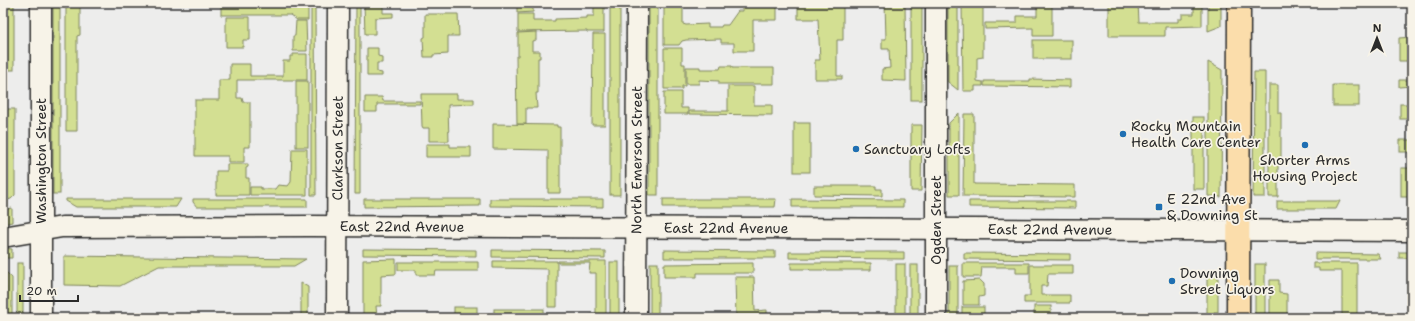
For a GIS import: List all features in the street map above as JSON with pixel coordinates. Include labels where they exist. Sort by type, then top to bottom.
[{"type":"main road","points":[[1238,318],[1239,3]]},
{"type":"street","name":"Washington Street","points":[[40,318],[41,3]]},
{"type":"street","name":"Clarkson Street","points":[[337,318],[338,3]]},
{"type":"street","name":"North Emerson Street","points":[[636,318],[637,3]]},
{"type":"street","name":"Ogden Street","points":[[936,3],[936,318]]},
{"type":"street","name":"East 22nd Avenue","points":[[3,237],[62,227],[338,226],[1412,231]]},
{"type":"green space","points":[[3,3],[14,3],[14,70],[3,70]]},
{"type":"green space","points":[[53,3],[60,3],[60,194],[53,194]]},
{"type":"green space","points":[[66,3],[80,3],[80,35],[77,36],[77,131],[66,131]]},
{"type":"green space","points":[[221,3],[308,3],[308,20],[297,20],[290,15],[221,15]]},
{"type":"green space","points":[[311,3],[315,3],[316,195],[311,195]]},
{"type":"green space","points":[[356,3],[360,3],[360,194],[355,194]]},
{"type":"green space","points":[[364,3],[383,3],[383,13],[393,13],[393,17],[375,18],[375,34],[365,34]]},
{"type":"green space","points":[[517,3],[533,3],[533,12],[517,13]]},
{"type":"green space","points":[[594,3],[604,3],[604,32],[518,32],[518,14],[533,14],[533,21],[555,21],[555,19],[587,18],[587,16],[594,16]]},
{"type":"green space","points":[[610,3],[620,3],[620,195],[610,195]]},
{"type":"green space","points":[[649,3],[658,3],[658,195],[649,195]]},
{"type":"green space","points":[[664,3],[683,4],[683,24],[686,25],[708,24],[708,27],[721,27],[722,25],[728,25],[738,11],[742,11],[742,3],[777,3],[777,20],[753,20],[753,51],[734,51],[734,43],[721,43],[721,39],[686,40],[682,41],[679,45],[664,45]]},
{"type":"green space","points":[[798,3],[843,3],[843,40],[837,40],[837,76],[842,76],[842,79],[815,79],[815,60],[820,60],[818,19],[798,19]]},
{"type":"green space","points":[[885,3],[905,3],[906,81],[882,80],[882,69],[890,68],[889,49],[882,49],[882,39],[886,39]]},
{"type":"green space","points":[[911,3],[922,3],[922,100],[911,100]]},
{"type":"green space","points":[[948,3],[958,3],[958,90],[948,82]]},
{"type":"green space","points":[[962,3],[983,3],[983,57],[977,58],[977,81],[983,82],[983,86],[975,86],[975,91],[963,91]]},
{"type":"green space","points":[[1037,3],[1052,3],[1052,36],[1033,36],[1033,28],[985,29],[985,23],[1017,23],[1017,16],[1037,16]]},
{"type":"green space","points":[[1109,3],[1138,3],[1139,22],[1178,22],[1178,19],[1182,19],[1182,14],[1194,14],[1194,3],[1202,3],[1202,26],[1165,27],[1165,36],[1109,36]]},
{"type":"green space","points":[[1208,3],[1221,3],[1221,26],[1208,31]]},
{"type":"green space","points":[[425,14],[458,14],[459,36],[448,36],[448,54],[424,57],[423,38],[425,37]]},
{"type":"green space","points":[[226,17],[250,17],[250,40],[243,40],[243,47],[226,47]]},
{"type":"green space","points":[[296,21],[306,21],[307,51],[293,51],[293,36],[295,36]]},
{"type":"green space","points":[[536,32],[536,40],[532,41],[532,51],[540,51],[540,58],[538,58],[538,93],[536,93],[537,108],[526,108],[526,124],[517,124],[516,56],[518,56],[518,33]]},
{"type":"green space","points":[[593,34],[605,34],[605,125],[592,125]]},
{"type":"green space","points":[[1412,37],[1412,61],[1399,61],[1399,38]]},
{"type":"green space","points":[[1033,40],[1072,40],[1072,59],[1033,59]]},
{"type":"green space","points":[[367,48],[378,48],[378,56],[382,57],[382,63],[377,63],[377,72],[382,73],[382,76],[367,76]]},
{"type":"green space","points":[[664,48],[682,48],[682,64],[685,64],[685,86],[682,86],[682,89],[664,89]]},
{"type":"green space","points":[[293,54],[307,54],[307,80],[237,80],[237,98],[242,98],[243,102],[250,102],[250,147],[244,147],[244,162],[228,162],[228,156],[195,156],[195,100],[219,100],[219,80],[230,80],[230,64],[250,64],[250,76],[283,76],[283,61],[290,61],[290,56],[293,56]]},
{"type":"green space","points":[[1208,62],[1222,70],[1221,197],[1208,196]]},
{"type":"green space","points":[[721,66],[732,66],[732,68],[774,68],[774,84],[719,84],[719,81],[699,80],[699,84],[686,84],[686,67],[720,69]]},
{"type":"green space","points":[[1254,72],[1265,72],[1265,197],[1253,197]]},
{"type":"green space","points":[[1030,79],[1070,80],[1070,87],[984,86],[984,81],[1030,81]]},
{"type":"green space","points":[[1399,80],[1412,80],[1412,86],[1399,87]]},
{"type":"green space","points":[[296,81],[308,81],[308,147],[296,147]]},
{"type":"green space","points":[[1269,85],[1278,85],[1278,113],[1281,113],[1281,165],[1278,166],[1278,197],[1269,197]]},
{"type":"green space","points":[[1333,85],[1359,85],[1359,106],[1333,106]]},
{"type":"green space","points":[[728,86],[754,86],[754,105],[772,105],[772,115],[689,114],[689,111],[728,111]]},
{"type":"green space","points":[[664,92],[681,92],[681,108],[688,108],[688,114],[664,114]]},
{"type":"green space","points":[[421,94],[457,94],[457,99],[474,99],[474,104],[448,105],[449,141],[429,141],[429,128],[423,128],[422,126]]},
{"type":"green space","points":[[365,97],[382,97],[383,101],[420,101],[420,104],[377,104],[377,112],[365,112]]},
{"type":"green space","points":[[1400,104],[1412,104],[1412,119],[1400,119]]},
{"type":"green space","points":[[3,109],[15,109],[15,195],[11,199],[3,201]]},
{"type":"green space","points":[[959,113],[959,195],[949,195],[949,123]]},
{"type":"green space","points":[[964,114],[974,114],[974,184],[1075,185],[1075,197],[963,196]]},
{"type":"green space","points":[[1193,117],[1204,117],[1204,189],[1193,189]]},
{"type":"green space","points":[[794,123],[810,123],[810,172],[794,172]]},
{"type":"green space","points":[[493,124],[557,125],[557,127],[560,127],[560,193],[548,193],[548,150],[493,149]]},
{"type":"green space","points":[[911,125],[922,125],[921,191],[911,191]]},
{"type":"green space","points":[[1400,140],[1412,140],[1412,152],[1400,152]]},
{"type":"green space","points":[[426,144],[450,144],[450,147],[471,147],[471,157],[426,157]]},
{"type":"green space","points":[[292,149],[307,149],[307,195],[250,195],[250,187],[275,189],[278,185],[288,186],[291,182]]},
{"type":"green space","points":[[227,164],[248,164],[248,167],[246,168],[246,178],[249,178],[249,195],[216,195],[216,171],[227,171]]},
{"type":"green space","points":[[1401,168],[1412,168],[1412,197],[1401,197]]},
{"type":"green space","points":[[814,186],[876,186],[876,189],[882,189],[882,196],[814,195]]},
{"type":"green space","points":[[66,199],[181,199],[176,207],[76,207],[66,201]]},
{"type":"green space","points":[[193,199],[307,199],[307,207],[197,207],[193,202]]},
{"type":"green space","points":[[364,199],[480,199],[480,206],[364,207]]},
{"type":"green space","points":[[490,199],[603,199],[603,207],[490,206]]},
{"type":"green space","points":[[663,199],[776,199],[775,207],[663,207]]},
{"type":"green space","points":[[792,199],[903,200],[903,207],[792,207]]},
{"type":"green space","points":[[969,201],[1075,201],[1075,208],[969,207]]},
{"type":"green space","points":[[1277,201],[1340,201],[1336,209],[1277,209]]},
{"type":"green space","points":[[12,208],[12,222],[3,224],[3,210]]},
{"type":"green space","points":[[3,248],[12,249],[12,258],[3,258]]},
{"type":"green space","points":[[363,249],[476,250],[476,256],[363,255]]},
{"type":"green space","points":[[492,250],[605,251],[605,258],[492,257]]},
{"type":"green space","points":[[664,250],[775,251],[775,258],[664,258]]},
{"type":"green space","points":[[789,252],[904,252],[904,259],[789,258]]},
{"type":"green space","points":[[1399,252],[1412,252],[1412,258],[1399,258]]},
{"type":"green space","points":[[964,253],[1070,254],[1070,260],[964,259]]},
{"type":"green space","points":[[1315,253],[1378,254],[1381,259],[1315,259]]},
{"type":"green space","points":[[64,256],[306,259],[294,266],[159,266],[120,286],[64,285]]},
{"type":"green space","points":[[396,259],[396,274],[381,275],[381,306],[376,306],[377,318],[363,318],[363,260]]},
{"type":"green space","points":[[493,261],[557,261],[557,307],[548,307],[548,269],[493,268]]},
{"type":"green space","points":[[558,261],[606,261],[606,318],[590,318],[590,315],[596,314],[596,273],[589,273],[590,263],[558,263]]},
{"type":"green space","points":[[398,262],[478,262],[478,271],[436,271],[435,275],[416,275],[416,270],[398,270]]},
{"type":"green space","points":[[610,262],[619,262],[619,318],[610,318]]},
{"type":"green space","points":[[17,263],[23,263],[23,318],[17,318]]},
{"type":"green space","points":[[650,263],[658,263],[658,318],[650,318]]},
{"type":"green space","points":[[753,263],[753,273],[697,273],[697,277],[664,277],[664,264]]},
{"type":"green space","points":[[791,263],[871,263],[871,270],[791,269]]},
{"type":"green space","points":[[963,263],[1029,263],[1029,273],[1016,273],[1016,267],[982,267],[981,277],[963,277]]},
{"type":"green space","points":[[1313,263],[1357,263],[1357,318],[1342,318],[1342,271],[1319,271],[1319,268],[1313,268]]},
{"type":"green space","points":[[896,264],[905,264],[905,318],[896,318]]},
{"type":"green space","points":[[1255,264],[1265,264],[1265,318],[1255,318]]},
{"type":"green space","points":[[910,265],[918,265],[918,318],[910,318]]},
{"type":"green space","points":[[1030,265],[1073,265],[1073,274],[1048,274],[1047,286],[1041,286],[1041,295],[1070,295],[1070,303],[1024,303],[1024,296],[1030,296]]},
{"type":"green space","points":[[949,266],[958,266],[958,318],[949,318]]},
{"type":"green space","points":[[3,269],[12,278],[12,318],[6,318],[6,287],[3,286]]},
{"type":"green space","points":[[1207,273],[1218,273],[1218,312],[1214,312],[1214,315],[1207,315]]},
{"type":"green space","points":[[735,277],[754,277],[755,311],[767,310],[767,318],[736,318]]},
{"type":"green space","points":[[980,280],[984,284],[984,296],[979,297],[979,305],[963,305],[963,281]]},
{"type":"green space","points":[[1270,280],[1279,280],[1279,293],[1287,294],[1287,318],[1270,318]]},
{"type":"green space","points":[[301,283],[308,287],[308,318],[301,318]]},
{"type":"green space","points":[[1034,306],[1051,306],[1051,318],[1034,318]]},
{"type":"green space","points":[[454,307],[477,307],[477,318],[454,318]]},
{"type":"green space","points":[[962,307],[984,307],[984,318],[962,318]]},
{"type":"green space","points":[[494,309],[544,309],[544,318],[494,318]]},
{"type":"green space","points":[[793,316],[846,316],[846,318],[793,318]]},
{"type":"place","name":"Rocky Mountain Health Care Center","points":[[1123,134]]},
{"type":"place","name":"Shorter Arms Housing Project","points":[[1305,145]]},
{"type":"place","name":"Sanctuary Lofts","points":[[856,149]]},
{"type":"place","name":"E 22nd Ave & Downing St","points":[[1159,207]]},
{"type":"place","name":"Downing Street Liquors","points":[[1172,281]]}]
